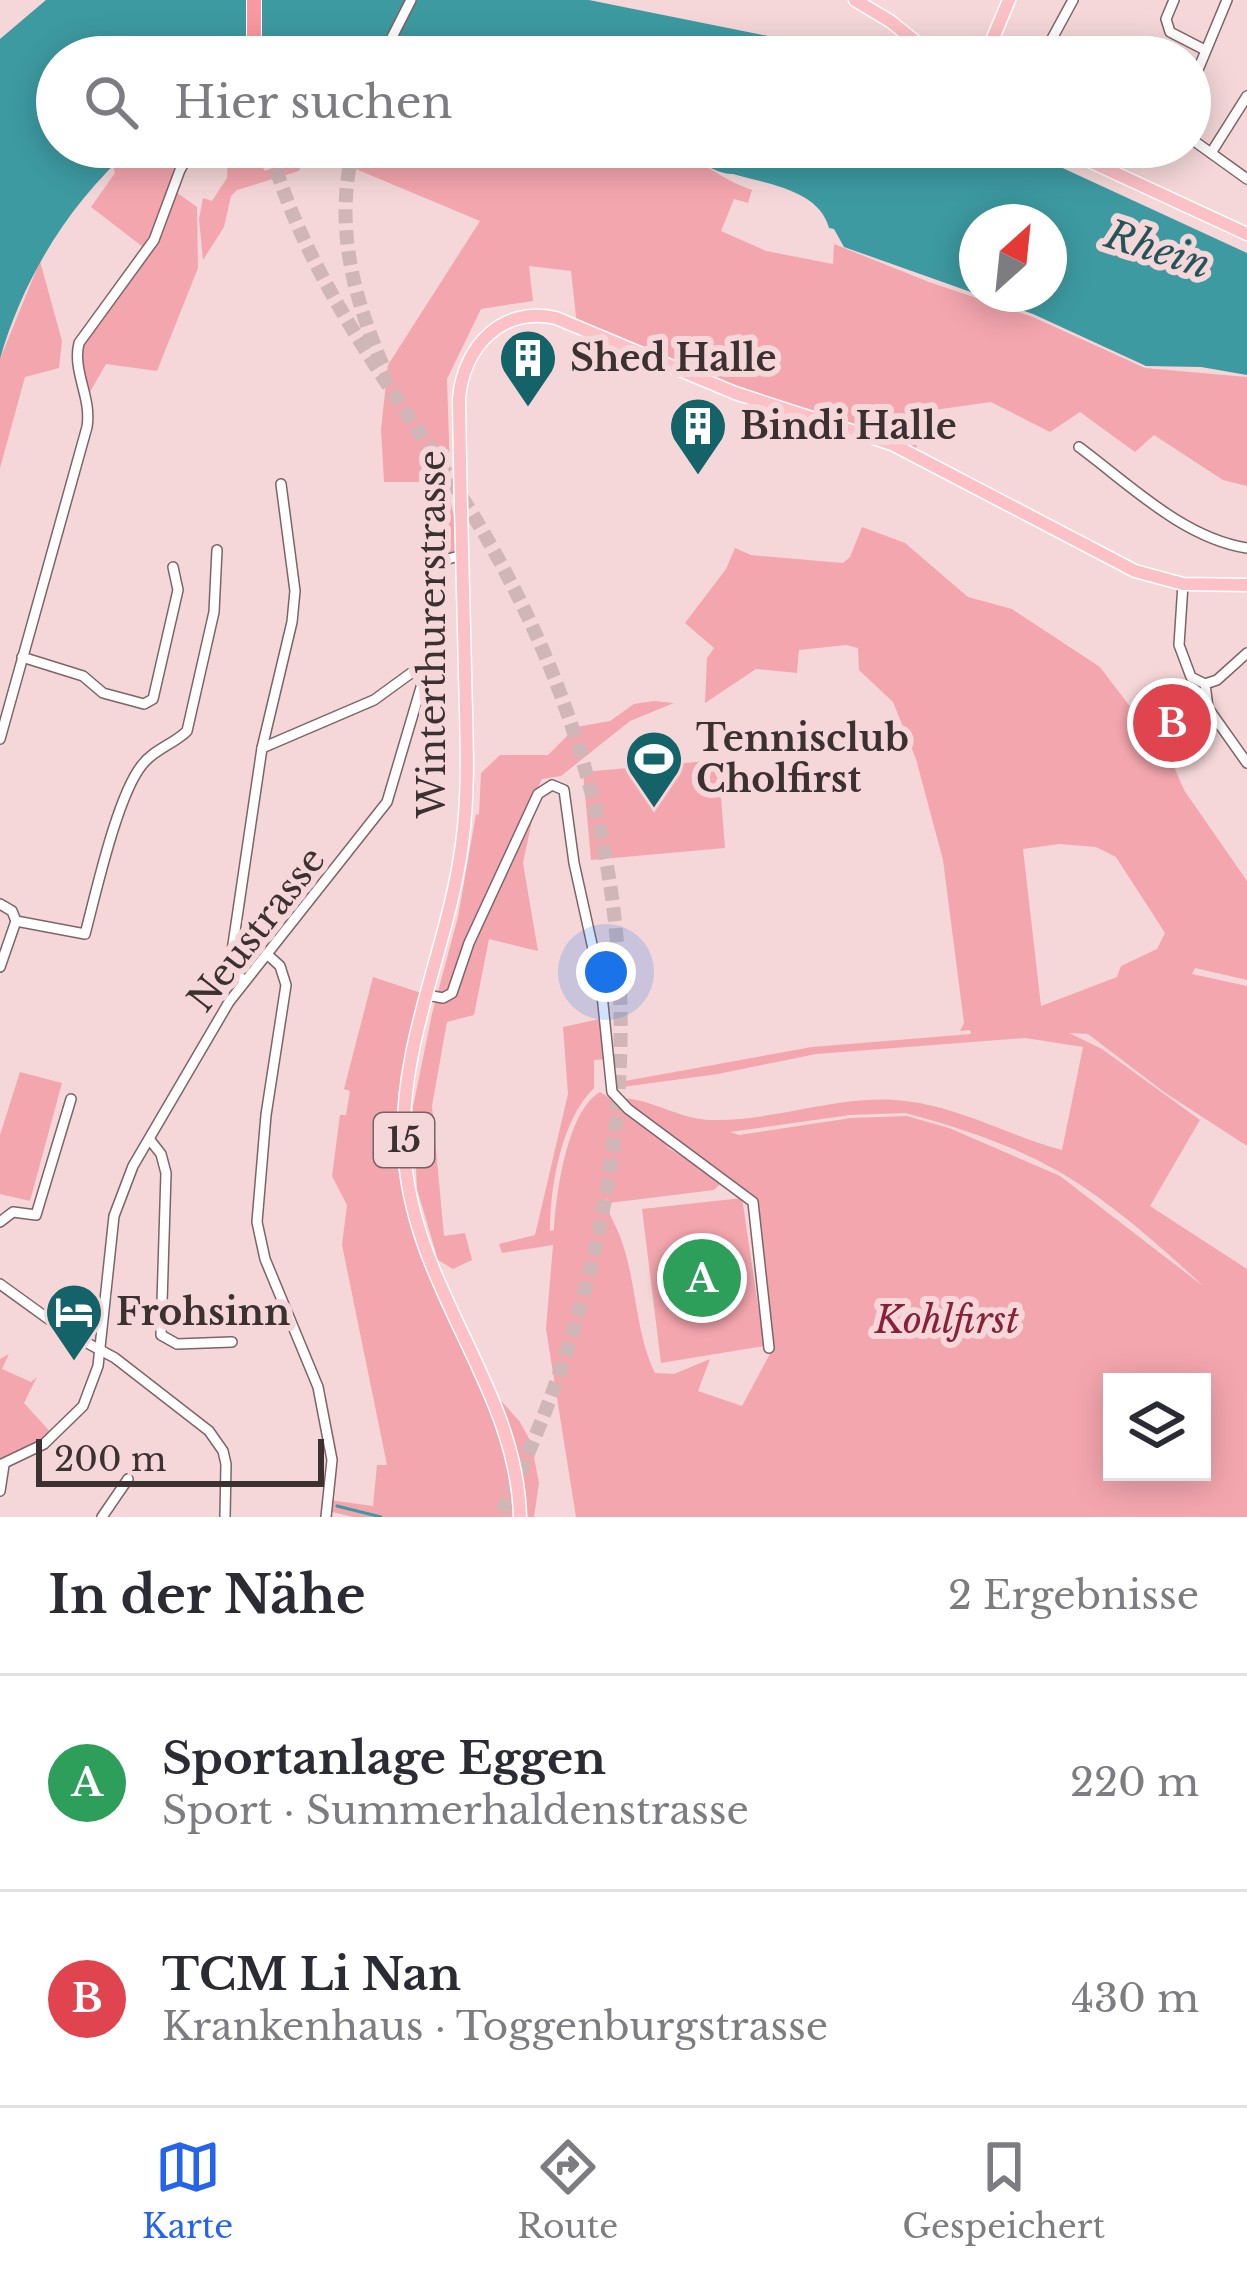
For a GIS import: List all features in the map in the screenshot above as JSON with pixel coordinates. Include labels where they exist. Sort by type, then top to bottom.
[{"type":"highway","points":[[254,0],[254,36]]},
{"type":"main road","points":[[855,0],[909,36]]},
{"type":"main road","points":[[994,36],[1010,0]]},
{"type":"main road","points":[[1105,168],[1247,234]]},
{"type":"main road","name":"Winterthurerstrasse","points":[[520,1517],[516,1471],[503,1425],[434,1279],[412,1209],[404,1145],[406,1089],[457,878],[466,808],[459,410],[462,375],[484,338],[520,317],[569,322],[719,386],[867,435],[916,456],[1121,565],[1183,584]]},
{"type":"main road","name":"15","points":[[1183,584],[1247,585]]},
{"type":"street","points":[[393,36],[411,0]]},
{"type":"street","points":[[1053,36],[1072,0]]},
{"type":"street","points":[[1174,0],[1166,19],[1170,32],[1178,36]]},
{"type":"street","points":[[1211,36],[1227,0]]},
{"type":"street","points":[[1247,95],[1211,153],[1247,179]]},
{"type":"street","points":[[0,739],[88,418],[76,360],[79,343],[158,234],[181,168]]},
{"type":"street","points":[[1079,447],[1172,517],[1227,545],[1247,548]]},
{"type":"street","points":[[244,981],[231,958],[262,748],[294,607],[281,484]]},
{"type":"street","points":[[16,921],[85,934],[106,854],[134,778],[158,751],[187,731],[192,718],[214,612],[217,550]]},
{"type":"street","name":"Neustrasse","points":[[2,1465],[44,1444],[72,1420],[91,1390],[101,1348],[114,1216],[125,1182],[214,1024],[387,802],[438,630],[438,570],[448,559],[463,556]]},
{"type":"street","points":[[22,657],[83,676],[113,697],[144,704],[153,699],[178,590],[173,567]]},
{"type":"street","points":[[1183,584],[1179,645],[1191,677],[1204,684],[1216,680],[1247,653]]},
{"type":"street","points":[[262,748],[374,700],[430,660]]},
{"type":"street","points":[[1204,684],[1208,708],[1247,763]]},
{"type":"street","points":[[427,995],[442,998],[452,993],[469,943],[538,794],[558,786],[567,795],[574,862],[601,985],[612,1092],[753,1202],[769,1348]]},
{"type":"street","points":[[0,904],[11,910],[16,921],[0,967]]},
{"type":"street","points":[[268,955],[280,966],[286,985],[266,1115],[257,1222],[265,1259],[314,1372],[326,1418],[333,1473],[326,1517]]},
{"type":"street","points":[[0,1222],[13,1212],[36,1215],[71,1099]]},
{"type":"street","points":[[150,1140],[161,1154],[166,1173],[160,1335],[172,1344],[232,1342]]},
{"type":"street","points":[[0,1284],[65,1331],[101,1348],[218,1441],[226,1465],[225,1517]]},
{"type":"street","points":[[0,1491],[2,1465]]},
{"type":"street","points":[[102,1517],[128,1479]]},
{"type":"green space","points":[[114,168],[177,168],[143,247],[91,207]]},
{"type":"green space","points":[[227,168],[300,168],[237,190],[231,196],[224,227],[203,260],[199,219],[203,198],[212,201],[227,178]]},
{"type":"green space","points":[[353,168],[709,168],[752,190],[748,203],[734,199],[721,231],[766,251],[833,264],[834,244],[959,292],[959,312],[1018,312],[1145,368],[1247,377],[1247,486],[1223,480],[1154,435],[1135,452],[1080,412],[1050,432],[991,402],[934,410],[913,454],[735,393],[577,326],[571,271],[529,266],[533,301],[481,309],[447,379],[451,504],[463,555],[448,559],[427,537],[423,482],[384,482],[381,429],[388,365],[480,221]]},
{"type":"green space","points":[[176,192],[197,207],[198,268],[157,371],[106,364],[90,392],[81,364],[84,342],[155,247]]},
{"type":"green space","points":[[40,261],[62,341],[59,368],[25,377],[0,468],[0,359]]},
{"type":"green space","name":"Kohlfirst","points":[[862,527],[905,543],[968,597],[1012,609],[1100,667],[1172,762],[1184,790],[1247,881],[1247,980],[1195,968],[1192,974],[1247,986],[1247,1146],[1164,1092],[1088,1034],[1069,1033],[1102,1049],[1200,1120],[1150,1206],[1247,1269],[1247,1517],[576,1517],[546,1329],[553,1245],[502,1253],[499,1244],[535,1235],[568,1094],[563,1027],[604,1018],[608,1059],[594,1060],[594,1088],[566,1136],[555,1175],[550,1231],[554,1230],[571,1135],[600,1092],[627,1109],[621,1098],[710,1120],[895,1100],[959,1114],[1062,1150],[1083,1047],[1025,1038],[816,1054],[615,1088],[614,1083],[812,1047],[971,1034],[960,1031],[964,1023],[943,860],[916,759],[893,702],[859,670],[858,648],[799,650],[797,673],[756,669],[705,703],[707,658],[714,648],[685,623],[726,569],[735,548],[751,555],[843,563]],"holes":[[[1059,844],[1096,847],[1116,857],[1165,933],[1157,949],[1121,966],[1117,977],[1041,1006],[1023,849]],[[905,1113],[966,1131],[1063,1174],[1099,1198],[1203,1286],[1060,1176],[949,1128],[907,1116],[851,1118],[739,1135],[730,1132],[850,1115]],[[665,1146],[707,1162],[746,1191],[772,1350],[742,1406],[698,1391],[710,1359],[674,1374],[655,1373],[644,1341],[627,1258],[606,1198],[609,1203],[714,1190],[723,1181]]]},
{"type":"green space","points":[[674,703],[630,721],[561,776],[542,779],[511,844],[534,811],[523,863],[538,951],[489,939],[474,1015],[447,1022],[432,1106],[444,1236],[465,1233],[472,1260],[453,1269],[438,1260],[417,1189],[413,1107],[479,815],[481,773],[500,755],[548,755],[576,727],[610,721],[634,704]]},
{"type":"green space","name":"Tennisclub Cholfirst","points":[[718,760],[725,848],[591,860],[583,772]]},
{"type":"green space","points":[[373,977],[427,995],[406,1089],[412,1209],[495,1394],[531,1442],[539,1483],[534,1517],[353,1517],[328,1511],[330,1500],[373,1506],[377,1465],[387,1465],[342,1245],[347,1205],[332,1176],[340,1115],[346,1115],[350,1091],[344,1089]]},
{"type":"green space","points":[[20,1072],[62,1083],[30,1201],[0,1194],[0,1135]]},
{"type":"green space","points":[[742,1198],[764,1346],[661,1363],[642,1209]]},
{"type":"green space","points":[[9,1354],[2,1369],[31,1382],[37,1377],[24,1403],[54,1436],[0,1465],[0,1359]]},
{"type":"water","points":[[46,0],[589,0],[768,36],[36,36],[36,168],[111,168],[52,243],[22,299],[0,359],[0,39]]},
{"type":"water","name":"Rhein","points":[[712,168],[1063,168],[1247,253],[1247,375],[1201,367],[1146,366],[1027,312],[1067,312],[1067,204],[959,204],[959,288],[844,247],[815,205],[776,185]]},
{"type":"waterway","points":[[337,1506],[381,1517]]},
{"type":"tunnel","points":[[276,168],[333,296],[476,520],[539,641],[584,765],[611,889],[621,1015],[614,1141],[591,1267],[552,1392],[499,1517]]},
{"type":"tunnel","points":[[350,168],[346,234],[350,262],[386,373]]},
{"type":"place","name":"Shed Halle","points":[[528,409]]},
{"type":"place","name":"Bindi Halle","points":[[698,477]]},
{"type":"place","name":"TCM Li Nan","points":[[1172,723]]},
{"type":"place","name":"Tennisclub Cholfirst","points":[[654,810]]},
{"type":"place","name":"Sportanlage Eggen","points":[[702,1278]]},
{"type":"place","name":"Frohsinn","points":[[74,1363]]}]
